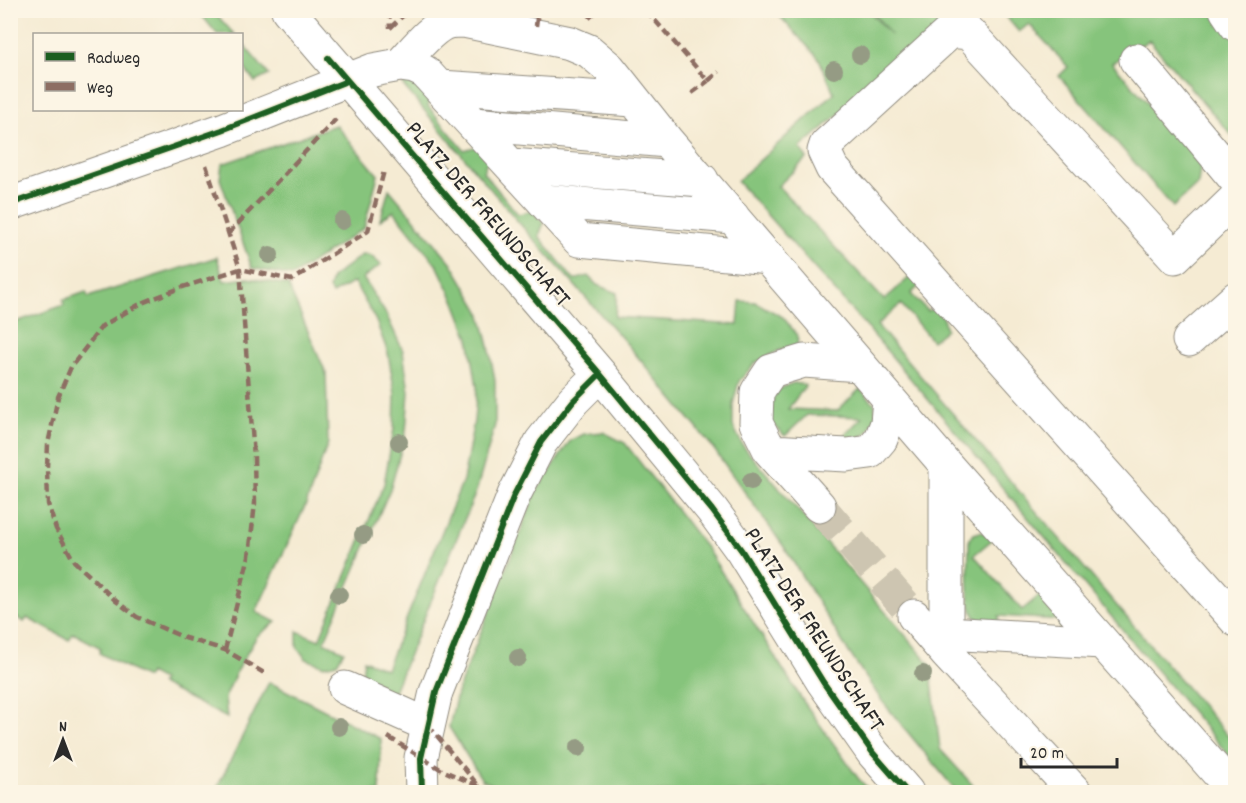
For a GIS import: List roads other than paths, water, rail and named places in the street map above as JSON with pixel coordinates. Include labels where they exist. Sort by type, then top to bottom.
[{"type":"street","name":"PLATZ DER FREUNDSCHAFT","points":[[288,10],[600,374],[712,510],[742,551],[823,682],[873,753],[907,792]]},
{"type":"street","points":[[1226,10],[1236,25]]},
{"type":"street","points":[[400,65],[441,25],[464,21],[570,43],[589,51],[609,68],[667,141],[946,465],[1235,792]]},
{"type":"street","points":[[1236,198],[1175,256],[969,33],[951,31],[826,145],[824,151],[832,168],[1236,620]]},
{"type":"street","points":[[1136,60],[1236,180]]},
{"type":"street","points":[[10,204],[218,120],[347,81],[373,70],[400,65],[414,67],[425,72],[579,240],[769,258]]},
{"type":"street","points":[[440,87],[634,100]]},
{"type":"street","points":[[474,124],[667,141]]},
{"type":"street","points":[[512,165],[702,180]]},
{"type":"street","points":[[544,201],[733,217]]},
{"type":"street","points":[[1189,340],[1236,298]]},
{"type":"street","points":[[819,506],[770,451],[756,423],[757,392],[771,370],[804,361],[860,365]]},
{"type":"street","points":[[422,792],[421,758],[436,692],[514,495],[541,442],[573,401],[600,374]]},
{"type":"street","points":[[770,451],[847,455],[870,452],[882,439],[887,423],[889,399]]},
{"type":"street","points":[[946,465],[946,643]]},
{"type":"street","points":[[914,616],[946,643],[1075,792]]},
{"type":"street","points":[[946,643],[1102,642]]},
{"type":"street","points":[[345,688],[428,725]]},
{"type":"tunnel","points":[[819,506],[914,616]]}]
